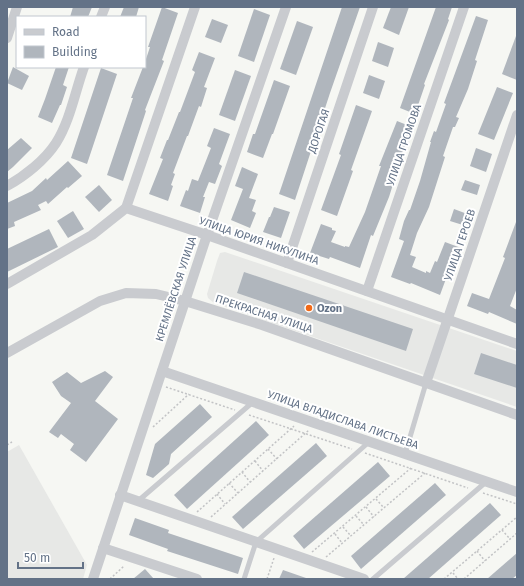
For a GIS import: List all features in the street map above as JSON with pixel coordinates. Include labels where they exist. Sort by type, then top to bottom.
[{"type":"street","points":[[7,38],[17,7]]},
{"type":"street","points":[[7,284],[92,235],[126,208],[195,7]]},
{"type":"street","name":"КРЕМЛЁВСКАЯ УЛИЦА","points":[[92,579],[207,235],[286,7]]},
{"type":"street","name":"ДОРОГАЯ","points":[[287,263],[373,7]]},
{"type":"street","name":"УЛИЦА ГРОМОВА","points":[[367,291],[464,7]]},
{"type":"street","points":[[7,186],[35,167],[56,144],[67,120],[84,68]]},
{"type":"street","name":"УЛИЦА ГЕРОЕВ","points":[[426,383],[517,115]]},
{"type":"street","name":"УЛИЦА ЮРИЯ НИКУЛИНА","points":[[126,208],[517,344]]},
{"type":"street","name":"ПРЕКРАСНАЯ УЛИЦА","points":[[7,353],[100,301],[126,293],[156,294],[185,301],[262,325],[517,415]]},
{"type":"street","name":"УЛИЦА ВЛАДИСЛАВА ЛИСТЬЕВА","points":[[162,371],[517,492]]},
{"type":"street","points":[[120,495],[360,578]]},
{"type":"street","points":[[103,548],[193,578]]},
{"type":"lane","points":[[405,454],[426,383]]},
{"type":"lane","points":[[138,501],[253,402]]},
{"type":"lane","points":[[244,579],[256,542],[369,442]]},
{"type":"lane","points":[[373,579],[487,482]]},
{"type":"path","points":[[157,384],[517,504]]},
{"type":"path","points":[[152,428],[189,394]]},
{"type":"path","points":[[189,519],[302,419]]},
{"type":"path","points":[[204,524],[316,424]]},
{"type":"path","points":[[7,445],[12,442]]},
{"type":"path","points":[[268,449],[277,459]]},
{"type":"path","points":[[255,461],[263,471]]},
{"type":"path","points":[[304,558],[411,468]]},
{"type":"path","points":[[242,472],[250,482]]},
{"type":"path","points":[[318,563],[425,473]]},
{"type":"path","points":[[229,483],[238,493]]},
{"type":"path","points":[[217,494],[225,504]]},
{"type":"path","points":[[375,498],[384,508]]},
{"type":"path","points":[[365,507],[374,517]]},
{"type":"path","points":[[355,515],[364,525]]},
{"type":"path","points":[[444,579],[517,517]]},
{"type":"path","points":[[342,526],[351,536]]},
{"type":"path","points":[[502,530],[510,539]]},
{"type":"path","points":[[334,533],[342,543]]},
{"type":"path","points":[[464,579],[517,533]]},
{"type":"path","points":[[268,579],[277,549]]},
{"type":"path","points":[[477,551],[485,561]]},
{"type":"path","points":[[110,579],[133,558]]},
{"type":"path","points":[[452,572],[458,579]]},
{"type":"shaded area","points":[[225,252],[517,351],[517,407],[214,303],[208,298],[207,294],[220,253]]},
{"type":"shaded area","points":[[19,445],[87,565],[83,579],[7,579],[7,452]]},
{"type":"building","points":[[73,7],[92,7],[88,16],[70,16]]},
{"type":"building","points":[[124,7],[139,7],[136,16],[120,16]]},
{"type":"building","points":[[162,7],[178,13],[162,60],[164,61],[145,110],[146,111],[123,181],[107,175],[133,98],[131,98],[143,68],[146,68],[146,59],[150,47],[148,47]]},
{"type":"building","points":[[342,7],[360,7],[295,200],[279,194]]},
{"type":"building","points":[[391,7],[409,7],[399,35],[383,28]]},
{"type":"building","points":[[436,7],[452,7],[449,20],[424,84],[425,85],[415,114],[400,108]]},
{"type":"building","points":[[254,9],[270,15],[254,62],[238,56]]},
{"type":"building","points":[[476,16],[488,20],[475,60],[477,61],[468,89],[456,117],[459,118],[455,127],[453,127],[443,156],[445,157],[429,207],[417,233],[410,255],[416,257],[412,267],[426,273],[426,271],[430,273],[435,261],[437,262],[445,242],[461,248],[457,258],[454,257],[440,295],[411,283],[410,284],[391,277],[404,241],[399,239],[404,221],[410,210],[420,181],[430,142],[434,131],[436,132],[446,104],[444,103]]},
{"type":"building","points":[[212,19],[228,25],[221,43],[205,37]]},
{"type":"building","points":[[297,21],[313,27],[296,75],[280,69]]},
{"type":"building","points":[[517,36],[517,80],[502,74]]},
{"type":"building","points":[[378,42],[394,48],[388,67],[372,61]]},
{"type":"building","points":[[199,52],[215,58],[204,87],[207,88],[201,107],[199,106],[173,173],[175,174],[171,185],[173,186],[168,201],[149,194],[163,159],[160,158],[195,72],[192,70]]},
{"type":"building","points":[[13,67],[29,76],[22,90],[7,83]]},
{"type":"building","points":[[56,68],[69,68],[63,85],[67,87],[61,105],[52,123],[38,117]]},
{"type":"building","points":[[101,68],[117,74],[87,164],[71,158]]},
{"type":"building","points":[[235,70],[251,76],[235,121],[219,115]]},
{"type":"building","points":[[369,75],[385,81],[379,99],[363,93]]},
{"type":"building","points":[[274,80],[290,86],[263,158],[247,152]]},
{"type":"building","points":[[497,87],[513,93],[494,140],[478,134]]},
{"type":"building","points":[[356,105],[372,111],[351,170],[353,171],[337,216],[321,210],[341,155],[339,154]]},
{"type":"building","points":[[397,121],[412,127],[393,177],[395,178],[389,197],[373,236],[371,235],[360,268],[330,257],[329,259],[310,253],[321,224],[336,231],[331,242],[349,247],[365,212],[381,166],[379,166]]},
{"type":"building","points":[[214,128],[230,134],[219,164],[222,166],[215,184],[209,182],[203,197],[205,197],[200,213],[180,206],[186,190],[188,191],[192,179],[198,181],[211,148],[207,146]]},
{"type":"building","points":[[21,138],[32,148],[7,172],[7,150]]},
{"type":"building","points":[[476,148],[492,154],[486,172],[470,166]]},
{"type":"building","points":[[68,161],[82,176],[48,204],[46,201],[38,205],[41,210],[14,222],[15,226],[7,229],[7,203],[32,191]]},
{"type":"building","points":[[242,167],[258,174],[249,198],[256,200],[252,211],[256,213],[250,228],[231,220],[243,189],[235,186]]},
{"type":"building","points":[[465,180],[480,185],[477,195],[461,190]]},
{"type":"building","points":[[99,185],[112,200],[99,212],[85,197]]},
{"type":"building","points":[[274,207],[290,212],[281,238],[263,232]]},
{"type":"building","points":[[454,209],[470,215],[466,226],[450,221]]},
{"type":"building","points":[[73,211],[84,229],[68,238],[57,221]]},
{"type":"building","points":[[516,222],[517,288],[510,306],[517,310],[517,324],[489,312],[488,314],[467,306],[472,293],[489,299],[505,258],[503,257]]},
{"type":"building","points":[[49,229],[58,247],[7,272],[7,249]]},
{"type":"building","points":[[244,272],[413,329],[406,351],[237,293]]},
{"type":"building","points":[[481,353],[517,365],[517,388],[474,374]]},
{"type":"building","points":[[105,371],[113,377],[95,401],[118,419],[86,462],[70,450],[74,444],[61,434],[58,438],[49,432],[71,403],[61,396],[52,382],[67,372],[81,383]]},
{"type":"building","points":[[200,404],[212,417],[171,454],[169,464],[153,478],[146,475],[155,444]]},
{"type":"building","points":[[256,421],[269,435],[187,509],[174,495]]},
{"type":"building","points":[[316,443],[327,456],[243,529],[232,517]]},
{"type":"building","points":[[378,462],[390,476],[304,549],[293,536]]},
{"type":"building","points":[[435,483],[446,495],[361,569],[351,556]]},
{"type":"building","points":[[490,503],[501,515],[428,579],[403,579]]},
{"type":"building","points":[[135,518],[169,530],[168,533],[243,558],[238,574],[167,551],[168,549],[129,535]]},
{"type":"building","points":[[517,553],[517,575],[512,579],[487,579]]},
{"type":"building","points":[[145,569],[154,579],[133,579]]},
{"type":"building","points":[[283,570],[306,578],[306,579],[279,579]]},
{"type":"place","name":"Ozon","points":[[309,308]]}]
